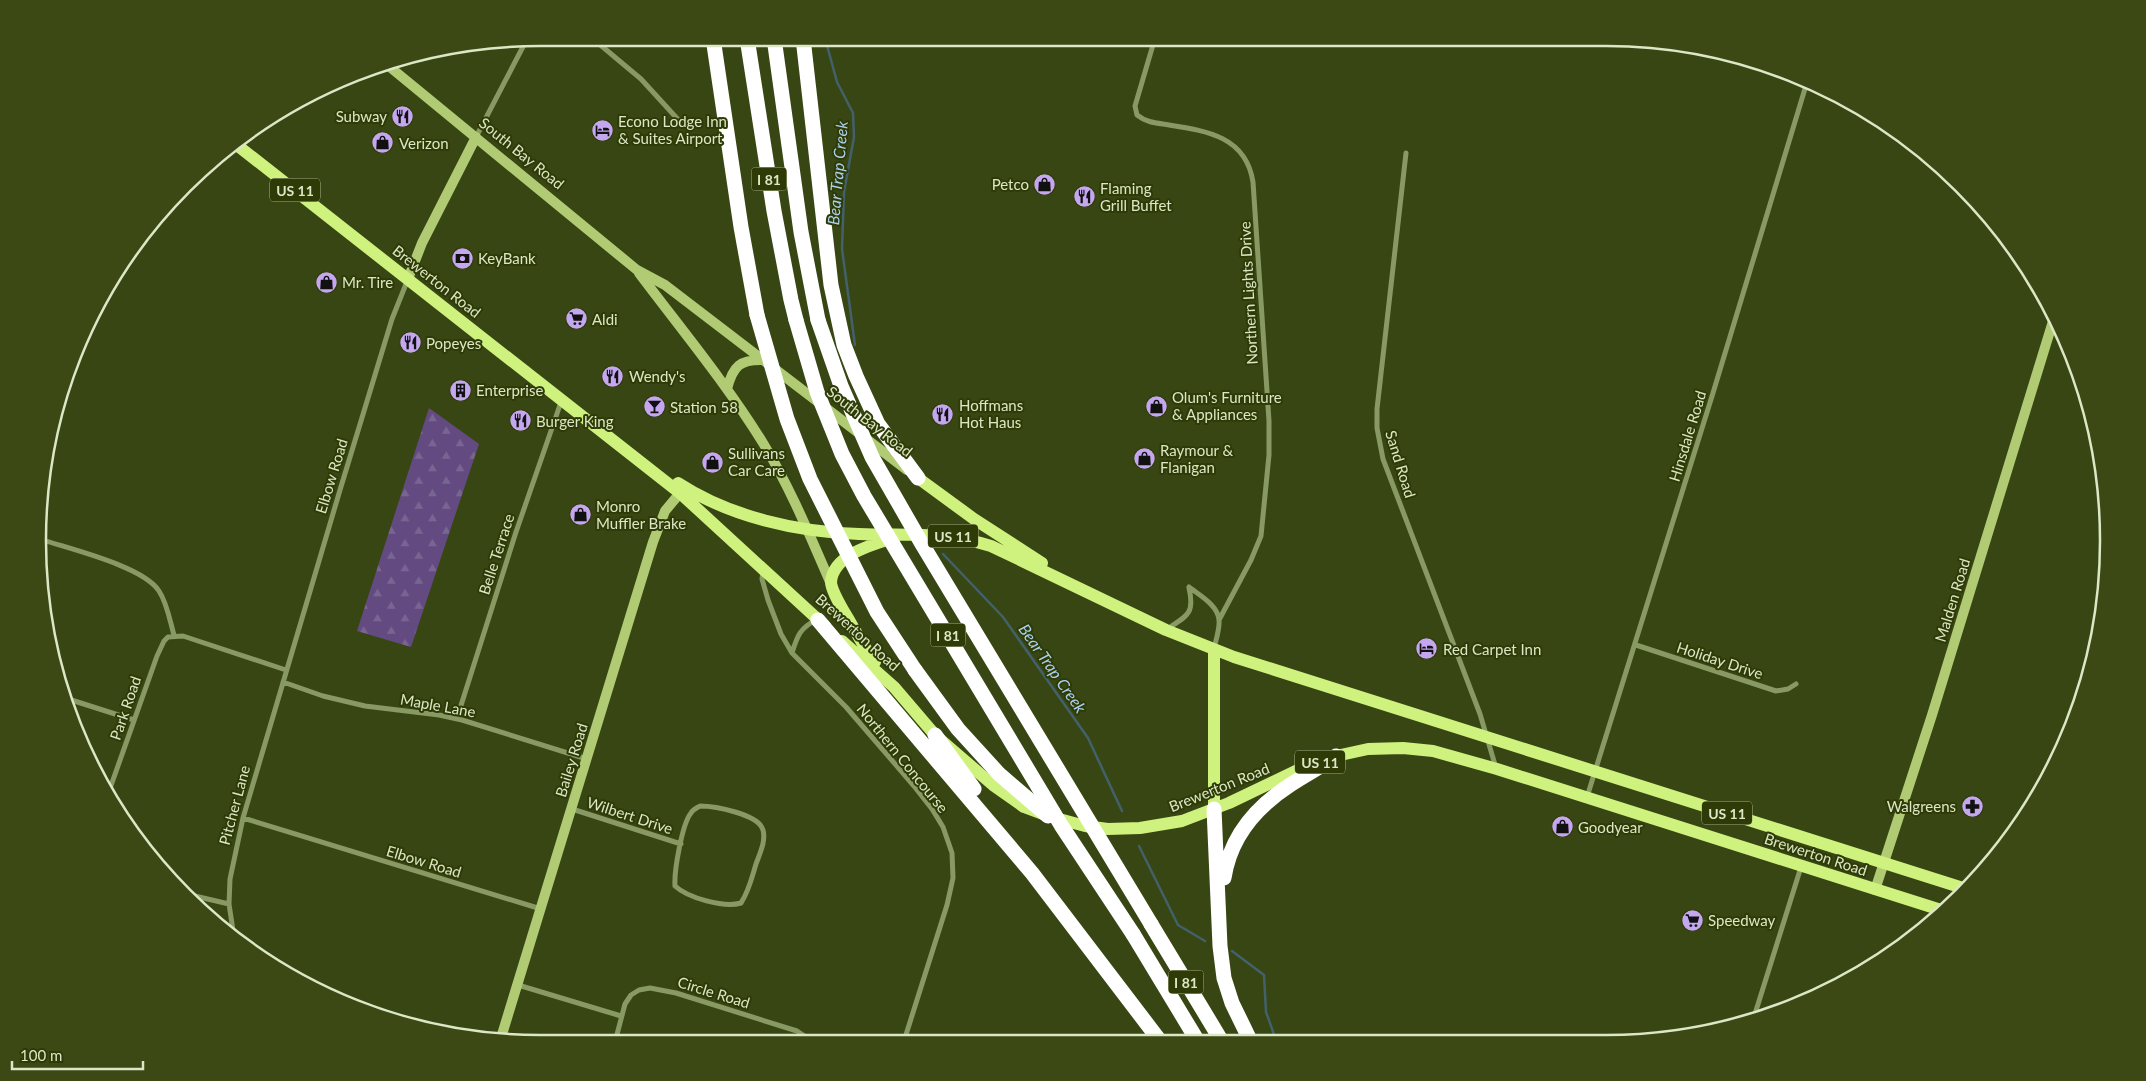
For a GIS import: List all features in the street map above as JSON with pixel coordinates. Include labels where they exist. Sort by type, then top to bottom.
[{"type":"highway","points":[[714,46],[741,227],[757,315],[787,419],[810,479],[877,612],[915,670],[958,729],[999,774],[1048,816]]},
{"type":"highway","name":"I 81","points":[[748,46],[774,211],[791,300],[817,392],[842,454],[864,496],[1061,825],[1133,934],[1195,1035]]},
{"type":"highway","name":"I 81","points":[[775,46],[801,232],[818,320],[841,386],[872,458],[910,535],[1218,1035]]},
{"type":"highway","points":[[781,87],[782,46]]},
{"type":"highway","points":[[804,46],[831,285],[844,345],[878,424],[918,478]]},
{"type":"highway","points":[[818,620],[1032,873]]},
{"type":"highway","points":[[935,735],[1032,873],[1155,1035]]},
{"type":"highway","points":[[1219,916],[1227,860],[1237,838],[1264,804],[1336,756]]},
{"type":"highway","points":[[1214,809],[1224,978],[1232,1003],[1248,1035]]},
{"type":"main road","name":"Brewerton Road","points":[[240,148],[680,493],[894,687],[935,735],[993,785],[1024,807],[1085,826],[1124,829],[1169,825],[1214,809],[1298,770],[1336,756],[1368,749],[1403,748],[1443,753],[1496,768],[1935,908]]},
{"type":"main road","name":"Brewerton Road","points":[[622,446],[696,495],[746,515],[808,530],[860,534],[951,536],[991,546],[1166,630],[1214,649],[1344,693],[1487,736],[1958,886]]},
{"type":"main road","name":"South Bay Road","points":[[918,478],[974,519],[1087,593]]},
{"type":"main road","points":[[680,493],[696,495]]},
{"type":"main road","points":[[831,584],[834,574],[844,560],[858,550],[910,535]]},
{"type":"main road","name":"South Bay Road","points":[[831,584],[843,611],[868,654],[894,687]]},
{"type":"main road","points":[[1214,649],[1214,809]]},
{"type":"street","points":[[601,46],[641,80],[684,126]]},
{"type":"street","name":"Northern Lights Drive","points":[[1153,46],[1135,106],[1137,115],[1148,122],[1191,129],[1230,142],[1246,158],[1251,168],[1253,182],[1269,421],[1268,465],[1261,536],[1251,560],[1219,620]]},
{"type":"street","points":[[408,279],[422,243],[523,47]]},
{"type":"street","name":"South Bay Road","points":[[393,69],[637,270],[665,285],[918,478]]},
{"type":"street","name":"Hinsdale Road","points":[[1587,797],[1636,645],[1806,89]]},
{"type":"street","name":"Sand Road","points":[[1406,153],[1376,408],[1377,428],[1383,459],[1487,736],[1496,768]]},
{"type":"street","name":"South Bay Road","points":[[637,270],[727,389],[762,443],[784,481],[808,530],[831,584]]},
{"type":"street","name":"Elbow Road","points":[[282,682],[392,319],[408,279]]},
{"type":"street","name":"Malden Road","points":[[1875,890],[1935,706],[2051,327]]},
{"type":"street","points":[[727,389],[733,371],[741,363],[751,360],[764,360]]},
{"type":"street","name":"Belle Terrace","points":[[457,718],[516,532],[563,400]]},
{"type":"street","name":"Bailey Road","points":[[502,1033],[654,542],[665,511],[680,493]]},
{"type":"street","points":[[46,541],[136,572],[151,582],[160,592],[174,635],[183,636],[286,670]]},
{"type":"street","name":"Northern Concourse","points":[[763,568],[762,579],[768,600],[780,634],[792,654],[846,707],[914,786],[936,815],[952,853],[953,878],[947,905],[906,1035]]},
{"type":"street","points":[[1166,630],[1189,613],[1192,603],[1189,587],[1207,600],[1219,620],[1214,649]]},
{"type":"street","points":[[792,654],[797,636],[803,627],[818,620]]},
{"type":"street","name":"Park Road","points":[[111,786],[156,656],[164,641],[174,635]]},
{"type":"street","name":"Holiday Drive","points":[[1636,645],[1776,691],[1788,689],[1796,684]]},
{"type":"street","name":"Maple Lane","points":[[282,682],[322,696],[365,706],[457,718],[587,759]]},
{"type":"street","name":"Pitcher Lane","points":[[232,927],[229,904],[234,856],[282,682]]},
{"type":"street","points":[[73,700],[134,720]]},
{"type":"street","name":"Wilbert Drive","points":[[700,806],[710,806],[734,812],[757,821],[763,828],[764,841],[747,895],[741,903],[733,905],[714,902],[681,891],[675,886],[674,875],[681,844],[690,813],[700,806]]},
{"type":"street","name":"Wilbert Drive","points":[[572,809],[681,844]]},
{"type":"street","name":"Elbow Road","points":[[243,818],[540,909]]},
{"type":"street","points":[[1756,1011],[1802,866]]},
{"type":"street","points":[[198,897],[229,904]]},
{"type":"street","points":[[517,984],[621,1016]]},
{"type":"street","name":"Circle Road","points":[[617,1035],[625,1004],[631,995],[639,990],[650,988],[676,993],[797,1031],[803,1035]]},
{"type":"green space","points":[[429,408],[479,444],[411,647],[357,631]]},
{"type":"waterway","name":"Bear Trap Creek","points":[[827,46],[837,82],[853,113],[854,137],[844,192],[842,249],[855,345]]},
{"type":"waterway","name":"Bear Trap Creek","points":[[943,554],[1003,617],[1088,738],[1122,811]]},
{"type":"waterway","name":"Bear Trap Creek","points":[[1139,846],[1178,925],[1205,941]]},
{"type":"waterway","name":"Bear Trap Creek","points":[[1232,951],[1264,975],[1266,1012],[1274,1035]]},
{"type":"place","name":"Subway","points":[[403,116]]},
{"type":"place","name":"Econo Lodge Inn & Suites Airport","points":[[602,130]]},
{"type":"place","name":"Verizon","points":[[383,143]]},
{"type":"place","name":"Petco","points":[[1045,184]]},
{"type":"place","name":"Flaming Grill Buffet","points":[[1084,197]]},
{"type":"place","name":"KeyBank","points":[[462,258]]},
{"type":"place","name":"Mr. Tire","points":[[326,282]]},
{"type":"place","name":"Aldi","points":[[576,319]]},
{"type":"place","name":"Popeyes","points":[[410,343]]},
{"type":"place","name":"Wendy's","points":[[613,376]]},
{"type":"place","name":"Enterprise","points":[[460,390]]},
{"type":"place","name":"Olum's Furniture & Appliances","points":[[1156,406]]},
{"type":"place","name":"Station 58","points":[[654,407]]},
{"type":"place","name":"Hoffmans Hot Haus","points":[[943,414]]},
{"type":"place","name":"Burger King","points":[[520,421]]},
{"type":"place","name":"Raymour & Flanigan","points":[[1144,459]]},
{"type":"place","name":"Sullivans Car Care","points":[[712,462]]},
{"type":"place","name":"Monro Muffler Brake","points":[[580,515]]},
{"type":"place","name":"Red Carpet Inn","points":[[1427,649]]},
{"type":"place","name":"Walgreens","points":[[1972,806]]},
{"type":"place","name":"Goodyear","points":[[1562,827]]},
{"type":"place","name":"Speedway","points":[[1692,920]]}]
